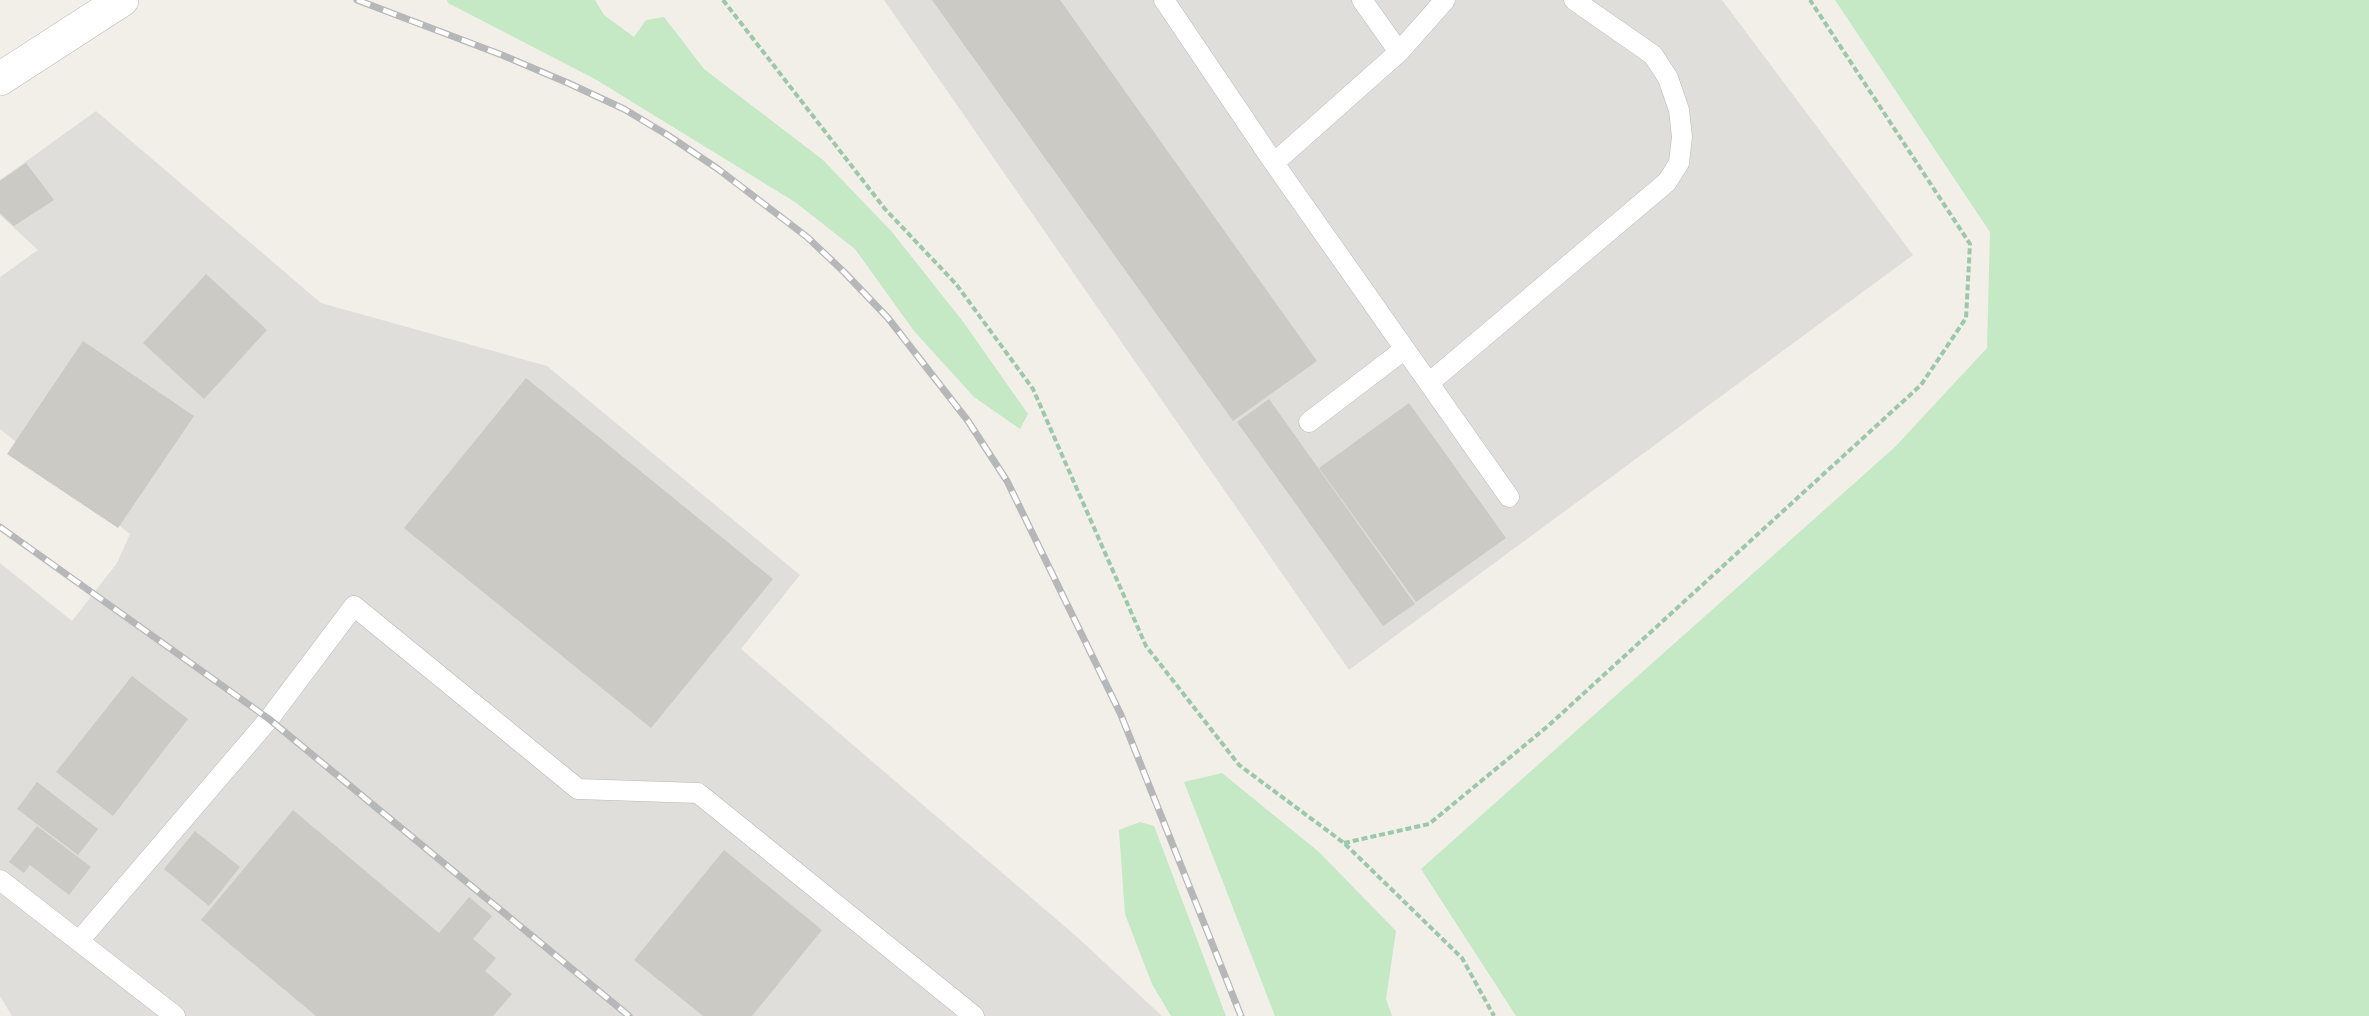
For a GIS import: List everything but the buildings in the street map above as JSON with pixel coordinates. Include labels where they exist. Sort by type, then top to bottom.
[{"type":"street","points":[[0,79],[122,0]]},
{"type":"lane","points":[[1164,0],[1274,163],[1509,497]]},
{"type":"lane","points":[[1362,0],[1399,52]]},
{"type":"lane","points":[[1274,163],[1399,52],[1445,0]]},
{"type":"lane","points":[[1429,383],[1668,182],[1679,163],[1682,137],[1679,110],[1668,78],[1653,55],[1574,0]]},
{"type":"lane","points":[[1309,422],[1405,349]]},
{"type":"lane","points":[[79,941],[269,719],[354,606],[578,789],[698,793],[974,1016]]},
{"type":"lane","points":[[0,880],[175,1016]]},
{"type":"path","points":[[723,0],[885,209],[956,284],[1033,389],[1146,646],[1239,765],[1344,843],[1462,958],[1494,1016]]},
{"type":"path","points":[[1344,843],[1429,824],[1548,726],[1921,385],[1966,318],[1970,244],[1810,0]]},
{"type":"shaded area","points":[[884,0],[1722,0],[1913,255],[1349,670]]},
{"type":"shaded area","points":[[96,111],[321,303],[547,366],[800,575],[741,649],[1076,936],[1162,1016],[12,1016],[0,996],[0,563],[72,621],[117,563],[130,534],[0,429],[0,277],[38,250],[0,215],[0,180]]},
{"type":"green space","points":[[447,0],[595,0],[604,15],[634,37],[646,20],[664,17],[704,69],[823,160],[892,232],[964,323],[1028,414],[1020,429],[974,397],[914,331],[855,249],[795,202],[595,79],[448,3]]},
{"type":"green space","points":[[1835,0],[2369,0],[2369,1016],[1516,1016],[1421,869],[1895,447],[1987,348],[1990,232]]},
{"type":"green space","points":[[1222,773],[1319,852],[1396,931],[1386,999],[1392,1016],[1275,1016],[1184,782]]},
{"type":"green space","points":[[1140,822],[1154,826],[1226,1016],[1171,1016],[1152,984],[1125,914],[1119,830]]},
{"type":"railway","points":[[357,0],[502,55],[624,109],[718,169],[807,237],[888,318],[968,421],[1007,481],[1121,715],[1241,1016]]},
{"type":"railway","points":[[0,527],[269,719],[629,1016]]}]
